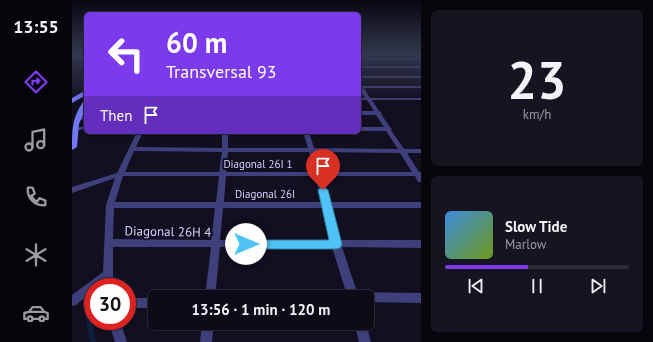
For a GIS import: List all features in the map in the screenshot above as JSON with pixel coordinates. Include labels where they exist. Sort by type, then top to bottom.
[{"type":"street","points":[[407,70],[421,82]]},
{"type":"street","points":[[361,77],[421,77]]},
{"type":"street","points":[[361,86],[421,87]]},
{"type":"street","points":[[361,87],[420,176]]},
{"type":"street","points":[[72,101],[84,93]]},
{"type":"street","points":[[361,99],[421,99]]},
{"type":"street","points":[[361,113],[379,113]]},
{"type":"street","points":[[72,147],[74,130],[82,118]]},
{"type":"street","points":[[361,129],[389,129]]},
{"type":"street","points":[[108,278],[110,205],[120,174],[139,134]]},
{"type":"street","points":[[211,290],[226,150],[225,134]]},
{"type":"street","points":[[307,134],[327,205],[336,244],[351,290]]},
{"type":"street","points":[[132,149],[421,151]]},
{"type":"street","name":"Diagonal 26I 1","points":[[72,190],[120,174],[420,176]]},
{"type":"street","name":"Diagonal 26I","points":[[110,205],[421,205]]},
{"type":"street","name":"Diagonal 26H 4","points":[[108,243],[421,244]]},
{"type":"street","points":[[72,301],[108,274]]},
{"type":"street","points":[[374,297],[421,298]]},
{"type":"street","points":[[136,303],[148,303]]},
{"type":"street","points":[[117,330],[121,342]]},
{"type":"street","points":[[206,342],[207,330]]},
{"type":"street","points":[[362,330],[365,342]]},
{"type":"lane","points":[[74,130],[84,128]]},
{"type":"water","points":[[84,296],[84,308],[82,297]]},
{"type":"water","points":[[88,330],[94,330],[96,342],[90,342]]},
{"type":"route","points":[[246,244],[336,244],[323,190]]}]
